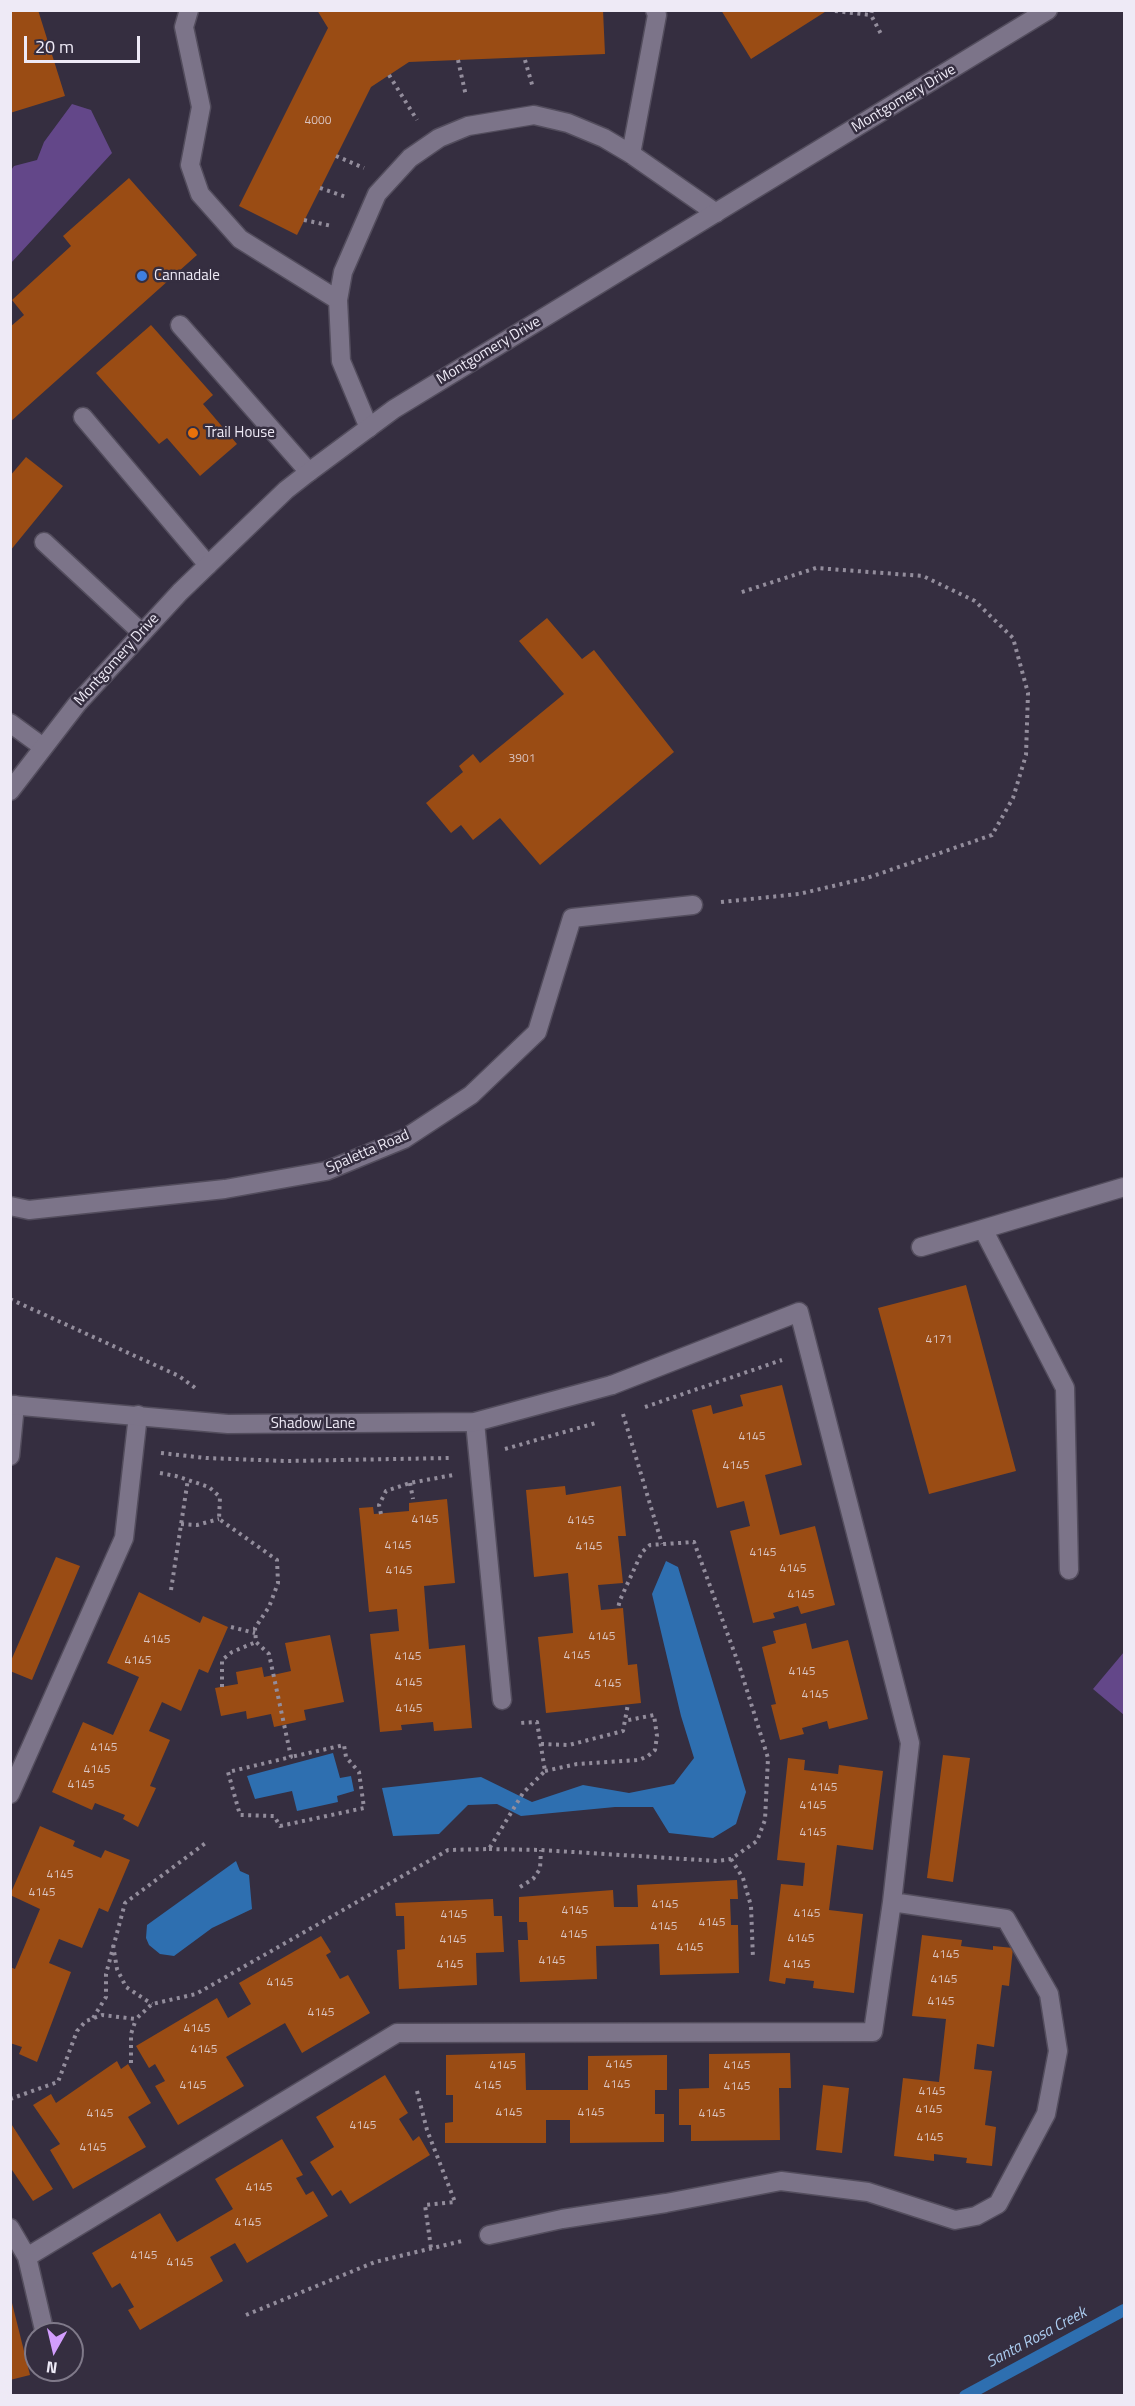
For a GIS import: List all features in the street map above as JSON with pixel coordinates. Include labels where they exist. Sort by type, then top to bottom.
[{"type":"main road","points":[[189,10],[184,27],[201,107],[190,165],[200,194],[240,239],[338,300]]},
{"type":"main road","points":[[631,154],[657,15],[655,10]]},
{"type":"main road","name":"Montgomery Drive","points":[[10,791],[76,704],[142,633],[208,565],[286,490],[309,472],[394,409],[1045,11]]},
{"type":"main road","points":[[369,428],[341,361],[338,300],[343,272],[376,194],[410,158],[434,142],[468,126],[534,115],[568,123],[604,138],[631,154],[716,213]]},
{"type":"main road","points":[[180,325],[309,472]]},
{"type":"main road","points":[[83,417],[208,565]]},
{"type":"main road","points":[[44,542],[142,633]]},
{"type":"main road","points":[[10,723],[44,747]]},
{"type":"main road","name":"Spaletta Road","points":[[10,1206],[29,1210],[225,1189],[326,1172],[404,1139],[471,1095],[537,1032],[572,918],[693,905]]},
{"type":"main road","points":[[921,1247],[1125,1187]]},
{"type":"main road","points":[[983,1229],[1065,1388],[1069,1570]]},
{"type":"main road","name":"Shadow Lane","points":[[13,1405],[228,1424],[475,1422],[612,1385],[799,1312],[809,1351]]},
{"type":"main road","points":[[27,2257],[397,2033],[873,2032],[892,1902],[910,1743],[809,1351]]},
{"type":"main road","points":[[10,1456],[13,1405]]},
{"type":"main road","points":[[10,1794],[124,1538],[138,1415]]},
{"type":"main road","points":[[475,1422],[502,1700]]},
{"type":"main road","points":[[489,2235],[562,2219],[666,2203],[781,2181],[868,2192],[956,2220],[976,2216],[998,2204],[1046,2114],[1058,2051],[1049,1994],[1006,1919],[892,1902]]},
{"type":"main road","points":[[11,2228],[27,2257],[42,2322]]},
{"type":"path","points":[[835,10],[872,13],[881,34]]},
{"type":"path","points":[[458,60],[465,93],[477,125]]},
{"type":"path","points":[[388,75],[434,142]]},
{"type":"path","points":[[693,905],[799,894],[867,878],[992,835],[1013,798],[1026,755],[1028,693],[1013,638],[975,601],[923,576],[816,568],[739,592]]},
{"type":"path","points":[[10,1299],[179,1376],[201,1393]]},
{"type":"path","points":[[635,1410],[809,1351]]},
{"type":"path","points":[[613,1417],[624,1413],[662,1544]]},
{"type":"path","points":[[133,1461],[206,1458],[297,1461],[448,1459],[478,1452],[516,1448],[602,1420]]},
{"type":"path","points":[[133,1461],[209,1487],[220,1497],[219,1519]]},
{"type":"path","points":[[381,1514],[379,1505],[386,1491],[410,1483],[481,1472]]},
{"type":"path","points":[[171,1590],[188,1479]]},
{"type":"path","points":[[410,1483],[413,1498]]},
{"type":"path","points":[[181,1524],[197,1525],[219,1519]]},
{"type":"path","points":[[219,1519],[277,1560],[278,1583],[269,1607],[255,1628],[255,1633],[256,1642],[269,1654],[291,1757]]},
{"type":"path","points":[[131,2063],[131,2034],[136,2019],[152,2004],[196,1994],[448,1850],[541,1850],[731,1859],[757,1841],[765,1820],[768,1758],[740,1668],[694,1542],[650,1545],[642,1552],[618,1608]]},
{"type":"path","points":[[231,1627],[255,1633]]},
{"type":"path","points":[[222,1687],[220,1676],[222,1660],[232,1652],[256,1642]]},
{"type":"path","points":[[502,1700],[502,1723],[537,1722],[545,1771]]},
{"type":"path","points":[[541,1744],[569,1745],[623,1731],[628,1704]]},
{"type":"path","points":[[489,1850],[523,1793],[545,1771],[577,1764],[639,1760],[655,1750],[657,1736],[654,1714],[624,1721]]},
{"type":"path","points":[[344,1745],[346,1757],[358,1772],[364,1808],[280,1826],[274,1816],[240,1815],[228,1772],[291,1757],[344,1745]]},
{"type":"path","points":[[93,2019],[106,1997],[106,1974],[112,1942],[124,1903],[207,1842]]},
{"type":"path","points":[[520,1887],[533,1879],[540,1869],[541,1850]]},
{"type":"path","points":[[731,1859],[743,1878],[751,1906],[753,1959]]},
{"type":"path","points":[[112,1942],[117,1970],[126,1987],[152,2004]]},
{"type":"path","points":[[10,2099],[58,2082],[77,2031],[86,2021],[102,2015],[136,2019]]},
{"type":"path","points":[[417,2091],[427,2130],[455,2202],[424,2205],[431,2248]]},
{"type":"path","points":[[246,2315],[375,2262],[489,2235]]},
{"type":"shaded area","points":[[72,104],[91,110],[112,153],[11,263],[11,170],[14,166],[37,160],[44,142]]},
{"type":"shaded area","points":[[1124,1652],[1124,1715],[1093,1689]]},
{"type":"water","points":[[666,1561],[678,1567],[746,1792],[736,1824],[713,1838],[669,1833],[653,1807],[615,1807],[521,1816],[497,1804],[468,1805],[439,1834],[393,1836],[382,1788],[481,1777],[532,1802],[583,1785],[629,1793],[674,1784],[694,1758],[681,1716],[652,1594]]},
{"type":"water","points":[[333,1753],[340,1778],[351,1776],[354,1791],[337,1796],[338,1802],[297,1811],[292,1791],[255,1799],[247,1776]]},
{"type":"water","points":[[236,1861],[240,1871],[249,1875],[252,1909],[212,1928],[174,1956],[160,1954],[149,1945],[146,1938],[147,1925]]},
{"type":"building","points":[[10,10],[38,10],[65,96],[10,113]]},
{"type":"building","points":[[317,10],[603,10],[605,54],[409,62],[371,87],[297,235],[239,206],[328,28]]},
{"type":"building","points":[[721,10],[828,10],[751,59]]},
{"type":"building","points":[[129,178],[197,255],[10,422],[10,327],[24,315],[12,300],[71,246],[63,236]]},
{"type":"building","points":[[151,325],[213,395],[203,404],[237,444],[200,476],[167,438],[159,444],[96,373]]},
{"type":"building","points":[[26,457],[63,486],[10,551],[10,476]]},
{"type":"building","points":[[547,618],[582,659],[594,650],[674,752],[540,865],[500,818],[473,840],[461,825],[451,833],[426,803],[463,772],[459,766],[473,754],[480,763],[564,694],[519,641]]},
{"type":"building","points":[[966,1285],[1016,1471],[929,1494],[878,1308]]},
{"type":"building","points":[[782,1385],[802,1465],[765,1475],[780,1535],[815,1526],[835,1605],[801,1614],[798,1606],[773,1613],[775,1618],[753,1623],[730,1531],[750,1526],[744,1501],[717,1508],[692,1410],[711,1405],[713,1414],[743,1406],[740,1395]]},
{"type":"building","points":[[565,1486],[566,1495],[621,1486],[626,1536],[618,1536],[623,1583],[598,1585],[601,1610],[623,1608],[628,1665],[637,1664],[641,1703],[546,1713],[538,1637],[573,1633],[568,1573],[534,1577],[526,1490]]},
{"type":"building","points":[[447,1499],[455,1583],[424,1586],[429,1649],[465,1645],[472,1728],[434,1731],[433,1722],[401,1725],[402,1730],[380,1732],[370,1634],[399,1631],[397,1609],[369,1612],[359,1508],[373,1507],[374,1514],[409,1511],[409,1503]]},
{"type":"building","points":[[56,1557],[80,1566],[32,1680],[10,1671],[10,1663]]},
{"type":"building","points":[[139,1592],[200,1623],[203,1616],[228,1627],[208,1673],[199,1669],[181,1711],[162,1702],[149,1731],[170,1740],[150,1786],[156,1788],[138,1827],[123,1819],[125,1815],[95,1803],[92,1810],[52,1792],[83,1722],[113,1735],[139,1677],[107,1663]]},
{"type":"building","points":[[806,1623],[812,1649],[848,1640],[868,1719],[829,1729],[827,1721],[802,1728],[804,1734],[780,1740],[771,1705],[776,1704],[762,1647],[776,1643],[773,1631]]},
{"type":"building","points":[[330,1635],[344,1702],[304,1710],[306,1720],[274,1727],[271,1714],[247,1719],[246,1711],[221,1716],[215,1688],[238,1684],[236,1672],[262,1667],[264,1677],[291,1671],[285,1643]]},
{"type":"building","points":[[943,1755],[970,1758],[953,1882],[927,1878]]},
{"type":"building","points":[[788,1758],[805,1760],[804,1770],[838,1774],[839,1765],[883,1771],[873,1850],[837,1845],[829,1910],[863,1914],[854,1993],[813,1988],[814,1981],[786,1978],[785,1984],[769,1981],[781,1884],[803,1886],[805,1863],[777,1860]]},
{"type":"building","points":[[40,1826],[75,1841],[73,1846],[101,1858],[105,1850],[130,1860],[108,1912],[99,1908],[82,1948],[59,1939],[49,1963],[71,1972],[37,2062],[19,2054],[22,2047],[10,2043],[10,1967],[15,1969],[40,1909],[10,1895]]},
{"type":"building","points":[[737,1880],[738,1899],[730,1899],[731,1925],[738,1925],[739,1973],[660,1975],[659,1944],[596,1946],[597,1979],[520,1982],[518,1940],[528,1940],[527,1922],[519,1922],[519,1897],[613,1890],[614,1907],[638,1907],[637,1885]]},
{"type":"building","points":[[493,1899],[494,1916],[502,1916],[504,1952],[476,1953],[477,1985],[399,1989],[397,1950],[405,1949],[404,1916],[396,1916],[395,1903]]},
{"type":"building","points":[[922,1935],[962,1940],[961,1946],[993,1950],[993,1946],[1013,1948],[1009,1986],[1002,1985],[994,2047],[977,2044],[974,2069],[992,2071],[985,2125],[996,2127],[992,2166],[966,2163],[967,2158],[934,2154],[934,2161],[894,2156],[903,2078],[939,2082],[946,2019],[912,2016]]},
{"type":"building","points":[[321,1936],[331,1952],[326,1955],[340,1979],[348,1975],[370,2013],[302,2053],[285,2023],[226,2057],[244,2086],[178,2125],[155,2086],[165,2081],[155,2064],[149,2068],[136,2046],[217,1998],[228,2018],[251,2004],[239,1983]]},
{"type":"building","points":[[525,2053],[526,2090],[588,2090],[588,2056],[667,2055],[667,2090],[655,2090],[655,2114],[664,2114],[664,2142],[570,2143],[570,2120],[546,2120],[546,2143],[445,2143],[445,2123],[453,2122],[453,2095],[446,2095],[446,2055]]},
{"type":"building","points":[[790,2053],[791,2088],[779,2088],[780,2140],[691,2141],[691,2125],[679,2125],[679,2089],[709,2088],[709,2054]]},
{"type":"building","points":[[117,2061],[121,2069],[128,2064],[151,2103],[128,2117],[146,2147],[73,2189],[50,2150],[60,2144],[33,2105],[51,2094],[56,2103]]},
{"type":"building","points":[[385,2075],[408,2113],[399,2119],[413,2141],[419,2136],[430,2155],[350,2204],[341,2190],[332,2196],[310,2162],[334,2147],[316,2117]]},
{"type":"building","points":[[823,2085],[849,2088],[842,2153],[816,2150]]},
{"type":"building","points":[[10,2122],[53,2189],[33,2201],[10,2167]]},
{"type":"building","points":[[282,2139],[303,2175],[296,2178],[306,2195],[313,2191],[328,2216],[247,2263],[235,2243],[210,2257],[223,2281],[140,2330],[128,2310],[134,2307],[120,2283],[112,2288],[92,2253],[160,2213],[177,2242],[233,2209],[215,2179]]},
{"type":"building","points":[[10,2295],[24,2351],[24,2376],[10,2380]]},
{"type":"waterway","name":"Santa Rosa Creek","points":[[965,2396],[1124,2310]]},
{"type":"place","name":"Cannadale","points":[[142,276]]},
{"type":"place","name":"Trail House","points":[[193,433]]}]
